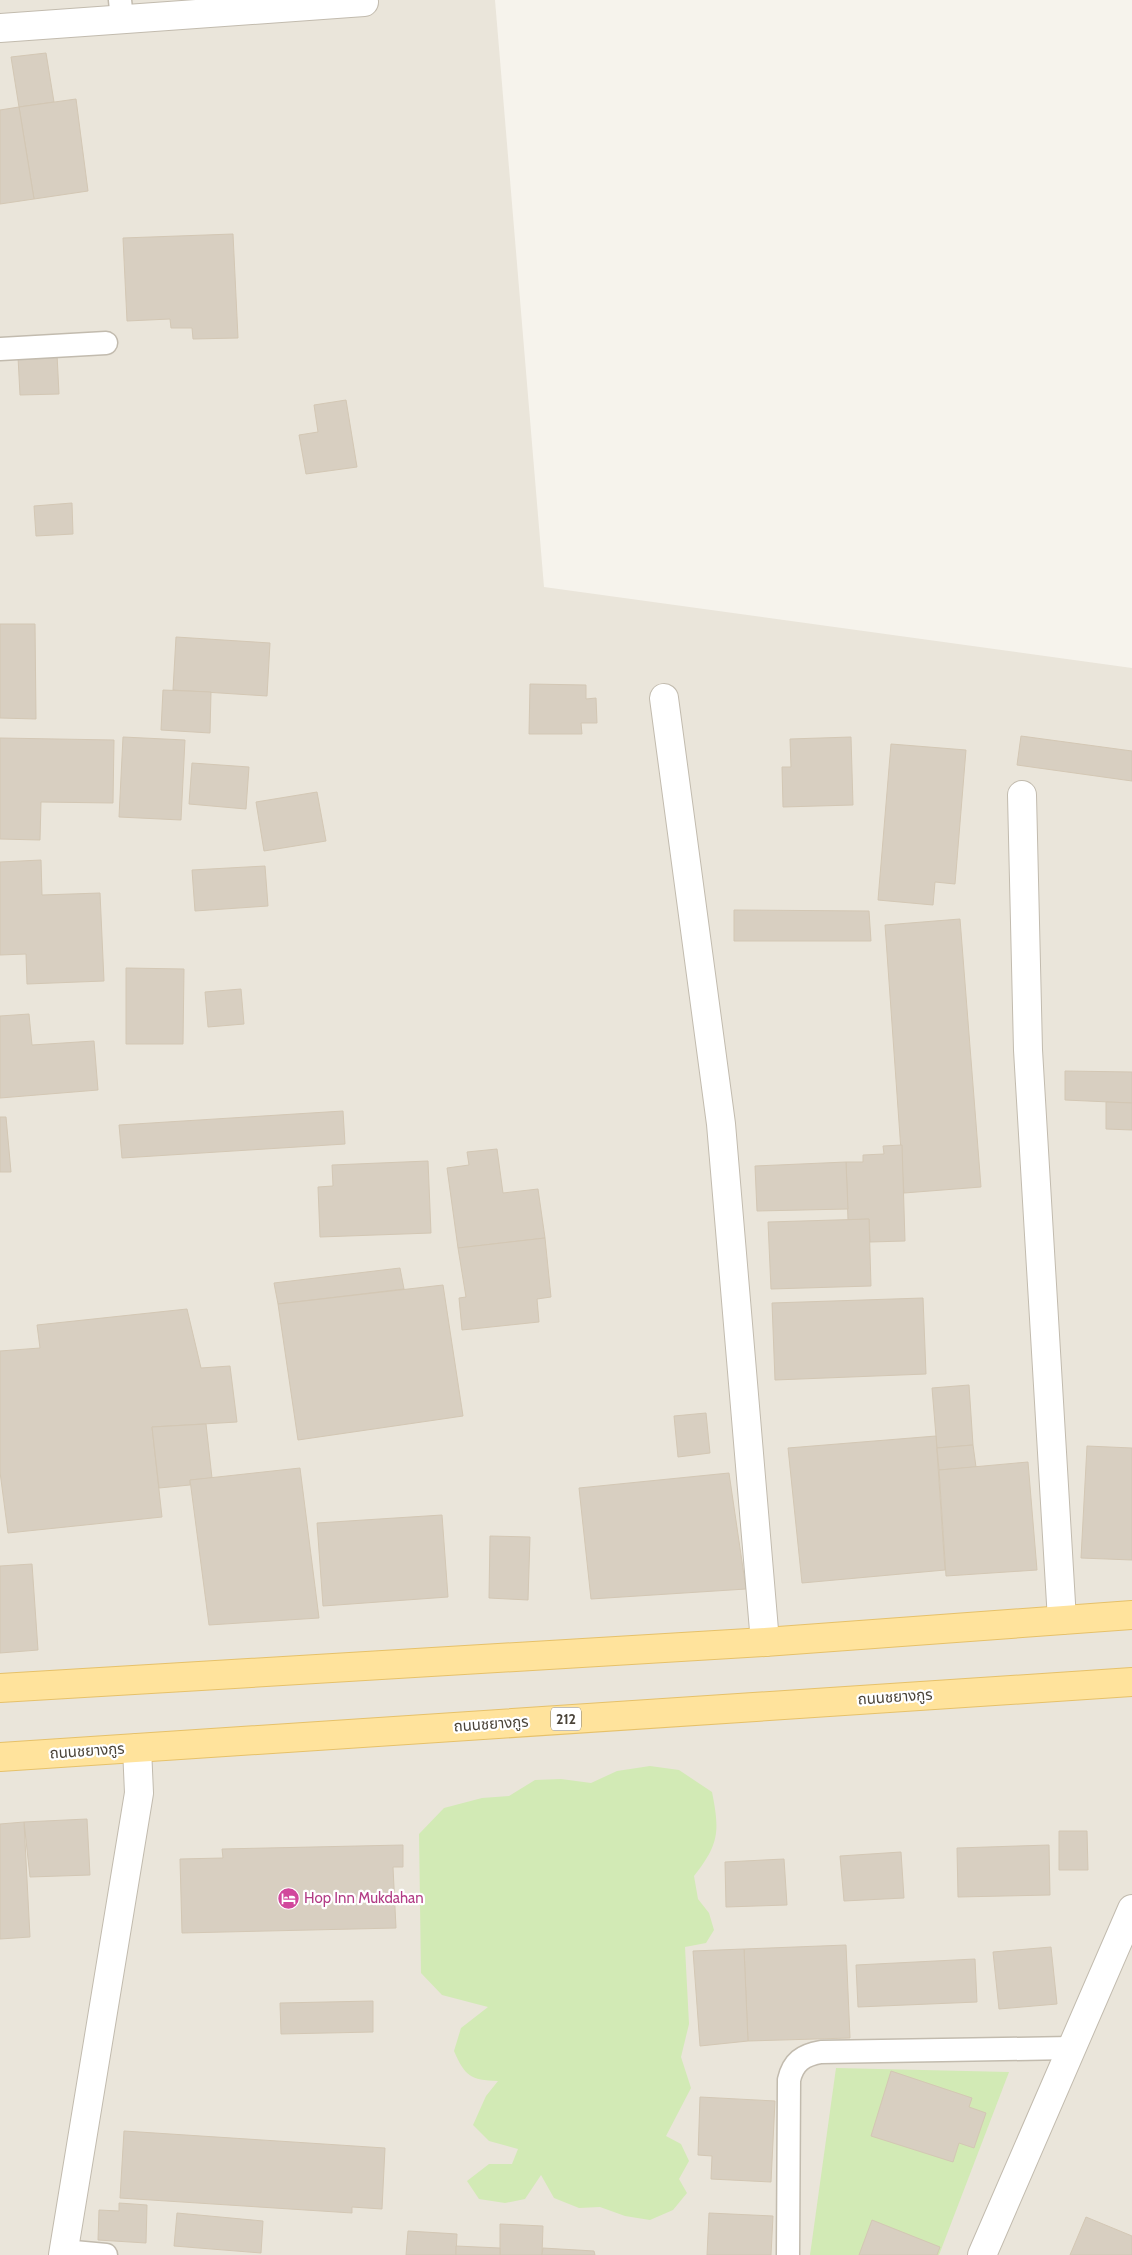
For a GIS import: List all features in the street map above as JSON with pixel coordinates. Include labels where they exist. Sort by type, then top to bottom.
[{"type":"main road","points":[[0,1688],[765,1642],[1132,1615]]},
{"type":"main road","name":"ถนนชยางกูร","points":[[0,1757],[1132,1682]]},
{"type":"street","points":[[0,28],[121,10],[364,2]]},
{"type":"street","points":[[664,698],[721,1124],[765,1642]]},
{"type":"street","points":[[1022,795],[1028,1050],[1062,1620]]},
{"type":"street","points":[[63,2253],[139,1793],[138,1748]]},
{"type":"street","points":[[982,2255],[1132,1909]]},
{"type":"lane","points":[[0,349],[106,343]]},
{"type":"lane","points":[[788,2255],[789,2080],[796,2063],[803,2057],[821,2052],[1071,2048]]},
{"type":"lane","points":[[63,2253],[106,2255]]},
{"type":"shaded area","points":[[0,0],[495,0],[544,587],[1132,668],[1132,2255],[0,2255]]},
{"type":"green space","points":[[650,1766],[679,1770],[712,1792],[716,1818],[713,1846],[694,1876],[698,1899],[709,1913],[714,1930],[706,1943],[685,1947],[689,2024],[681,2057],[691,2088],[666,2136],[681,2144],[689,2161],[679,2179],[687,2193],[673,2210],[650,2220],[625,2216],[600,2207],[579,2208],[554,2198],[541,2175],[525,2199],[505,2203],[479,2199],[467,2181],[489,2164],[512,2164],[518,2149],[489,2141],[473,2125],[486,2096],[498,2081],[475,2078],[470,2075],[465,2071],[454,2051],[461,2028],[488,2007],[442,1995],[421,1973],[419,1834],[444,1808],[482,1798],[509,1796],[535,1780],[561,1779],[591,1783],[617,1771]]},
{"type":"green space","points":[[836,2068],[1009,2072],[939,2255],[810,2255]]},
{"type":"building","points":[[46,53],[54,102],[19,107],[11,57]]},
{"type":"building","points":[[76,99],[88,191],[34,199],[19,107]]},
{"type":"building","points":[[19,107],[34,199],[0,204],[0,110]]},
{"type":"building","points":[[233,234],[238,338],[193,339],[192,328],[171,328],[170,319],[127,321],[123,238]]},
{"type":"building","points":[[57,354],[59,394],[20,395],[18,357]]},
{"type":"building","points":[[346,400],[357,467],[306,474],[299,435],[318,432],[314,405]]},
{"type":"building","points":[[72,503],[73,534],[36,536],[34,506]]},
{"type":"building","points":[[0,624],[35,624],[36,719],[0,718]]},
{"type":"building","points":[[176,637],[270,643],[267,696],[173,690]]},
{"type":"building","points":[[530,684],[586,685],[586,699],[596,698],[597,723],[581,723],[582,734],[529,734]]},
{"type":"building","points":[[163,690],[211,692],[210,733],[161,730]]},
{"type":"building","points":[[1021,736],[1132,751],[1132,781],[1017,765]]},
{"type":"building","points":[[123,737],[185,740],[181,820],[119,817]]},
{"type":"building","points":[[851,737],[853,805],[783,807],[782,767],[791,767],[790,739]]},
{"type":"building","points":[[0,738],[114,740],[113,803],[41,802],[40,840],[0,839]]},
{"type":"building","points":[[891,744],[966,750],[955,884],[935,882],[933,905],[878,900]]},
{"type":"building","points":[[192,763],[249,767],[246,809],[189,804]]},
{"type":"building","points":[[317,792],[326,841],[264,851],[256,802]]},
{"type":"building","points":[[41,860],[42,895],[100,893],[104,981],[27,984],[26,954],[0,955],[0,862]]},
{"type":"building","points":[[265,866],[268,906],[195,911],[192,870]]},
{"type":"building","points":[[734,910],[869,911],[871,941],[734,941]]},
{"type":"building","points":[[960,919],[981,1187],[904,1193],[885,925]]},
{"type":"building","points":[[126,968],[184,969],[183,1044],[126,1044]]},
{"type":"building","points":[[241,989],[244,1024],[208,1027],[205,992]]},
{"type":"building","points":[[29,1014],[32,1045],[94,1041],[98,1090],[0,1098],[0,1016]]},
{"type":"building","points":[[1065,1071],[1132,1072],[1132,1103],[1065,1100]]},
{"type":"building","points":[[1106,1102],[1132,1103],[1132,1130],[1106,1129]]},
{"type":"building","points":[[343,1111],[345,1144],[122,1158],[119,1125]]},
{"type":"building","points":[[0,1117],[6,1117],[11,1172],[0,1172]]},
{"type":"building","points":[[902,1145],[905,1241],[870,1242],[869,1219],[848,1220],[846,1162],[863,1162],[863,1155],[884,1154],[883,1146]]},
{"type":"building","points":[[497,1149],[503,1193],[538,1189],[545,1238],[458,1248],[447,1168],[469,1165],[467,1152]]},
{"type":"building","points":[[428,1161],[431,1233],[320,1237],[318,1187],[333,1186],[332,1165]]},
{"type":"building","points":[[846,1162],[848,1209],[757,1211],[755,1166]]},
{"type":"building","points":[[869,1219],[871,1286],[771,1289],[768,1222]]},
{"type":"building","points":[[545,1238],[551,1297],[537,1299],[539,1322],[462,1330],[459,1298],[466,1297],[458,1248]]},
{"type":"building","points":[[400,1268],[404,1289],[278,1304],[274,1283]]},
{"type":"building","points":[[443,1285],[463,1416],[298,1440],[278,1304]]},
{"type":"building","points":[[923,1298],[926,1374],[775,1380],[772,1303]]},
{"type":"building","points":[[187,1309],[201,1368],[230,1366],[237,1422],[152,1427],[162,1517],[8,1533],[0,1472],[0,1351],[40,1348],[37,1325]]},
{"type":"building","points":[[969,1385],[973,1445],[937,1448],[932,1388]]},
{"type":"building","points":[[706,1413],[710,1453],[678,1457],[674,1416]]},
{"type":"building","points":[[206,1424],[212,1478],[190,1480],[190,1485],[159,1488],[152,1427]]},
{"type":"building","points":[[936,1436],[945,1570],[802,1583],[788,1448]]},
{"type":"building","points":[[973,1445],[976,1467],[939,1470],[937,1448]]},
{"type":"building","points":[[1087,1446],[1132,1448],[1132,1560],[1081,1558]]},
{"type":"building","points":[[1028,1462],[1037,1570],[946,1576],[939,1470]]},
{"type":"building","points":[[300,1468],[319,1618],[209,1625],[190,1480]]},
{"type":"building","points":[[729,1473],[746,1589],[591,1599],[579,1488]]},
{"type":"building","points":[[442,1515],[448,1597],[323,1606],[317,1523]]},
{"type":"building","points":[[490,1536],[530,1537],[528,1600],[489,1598]]},
{"type":"building","points":[[32,1564],[38,1650],[0,1653],[0,1566]]},
{"type":"building","points":[[87,1819],[90,1875],[30,1877],[24,1822]]},
{"type":"building","points":[[24,1822],[30,1937],[0,1939],[0,1824]]},
{"type":"building","points":[[1059,1831],[1087,1831],[1088,1870],[1059,1870]]},
{"type":"building","name":"Hop Inn Mukdahan","points":[[403,1845],[403,1867],[393,1867],[396,1928],[182,1933],[180,1859],[223,1858],[222,1849]]},
{"type":"building","points":[[1049,1845],[1050,1895],[958,1897],[957,1848]]},
{"type":"building","points":[[901,1852],[904,1898],[844,1901],[840,1856]]},
{"type":"building","points":[[784,1859],[787,1905],[726,1907],[725,1862]]},
{"type":"building","points":[[846,1945],[850,2038],[748,2041],[744,1949]]},
{"type":"building","points":[[1051,1947],[1057,2004],[999,2009],[993,1952]]},
{"type":"building","points":[[744,1949],[748,2041],[700,2046],[693,1951]]},
{"type":"building","points":[[975,1959],[977,2002],[858,2007],[856,1965]]},
{"type":"building","points":[[373,2001],[373,2032],[281,2034],[280,2003]]},
{"type":"building","points":[[891,2071],[972,2098],[969,2107],[986,2113],[974,2148],[959,2143],[953,2162],[871,2136]]},
{"type":"building","points":[[700,2097],[775,2101],[771,2182],[711,2179],[712,2156],[698,2155]]},
{"type":"building","points":[[124,2131],[385,2148],[382,2209],[352,2207],[352,2213],[120,2198]]},
{"type":"building","points":[[119,2203],[147,2205],[146,2243],[98,2240],[99,2210],[119,2211]]},
{"type":"building","points":[[177,2213],[263,2221],[261,2253],[174,2246]]},
{"type":"building","points":[[709,2213],[773,2216],[771,2255],[707,2255]]},
{"type":"building","points":[[1086,2217],[1132,2236],[1132,2255],[1070,2255]]},
{"type":"building","points":[[872,2220],[940,2247],[937,2255],[859,2255]]},
{"type":"building","points":[[500,2224],[543,2226],[542,2255],[500,2255]]},
{"type":"building","points":[[408,2231],[457,2234],[456,2255],[406,2255]]},
{"type":"building","points":[[456,2246],[500,2248],[500,2255],[456,2255]]},
{"type":"building","points":[[543,2248],[594,2251],[595,2255],[542,2255]]},
{"type":"place","name":"Hop Inn Mukdahan","points":[[288,1898]]}]
